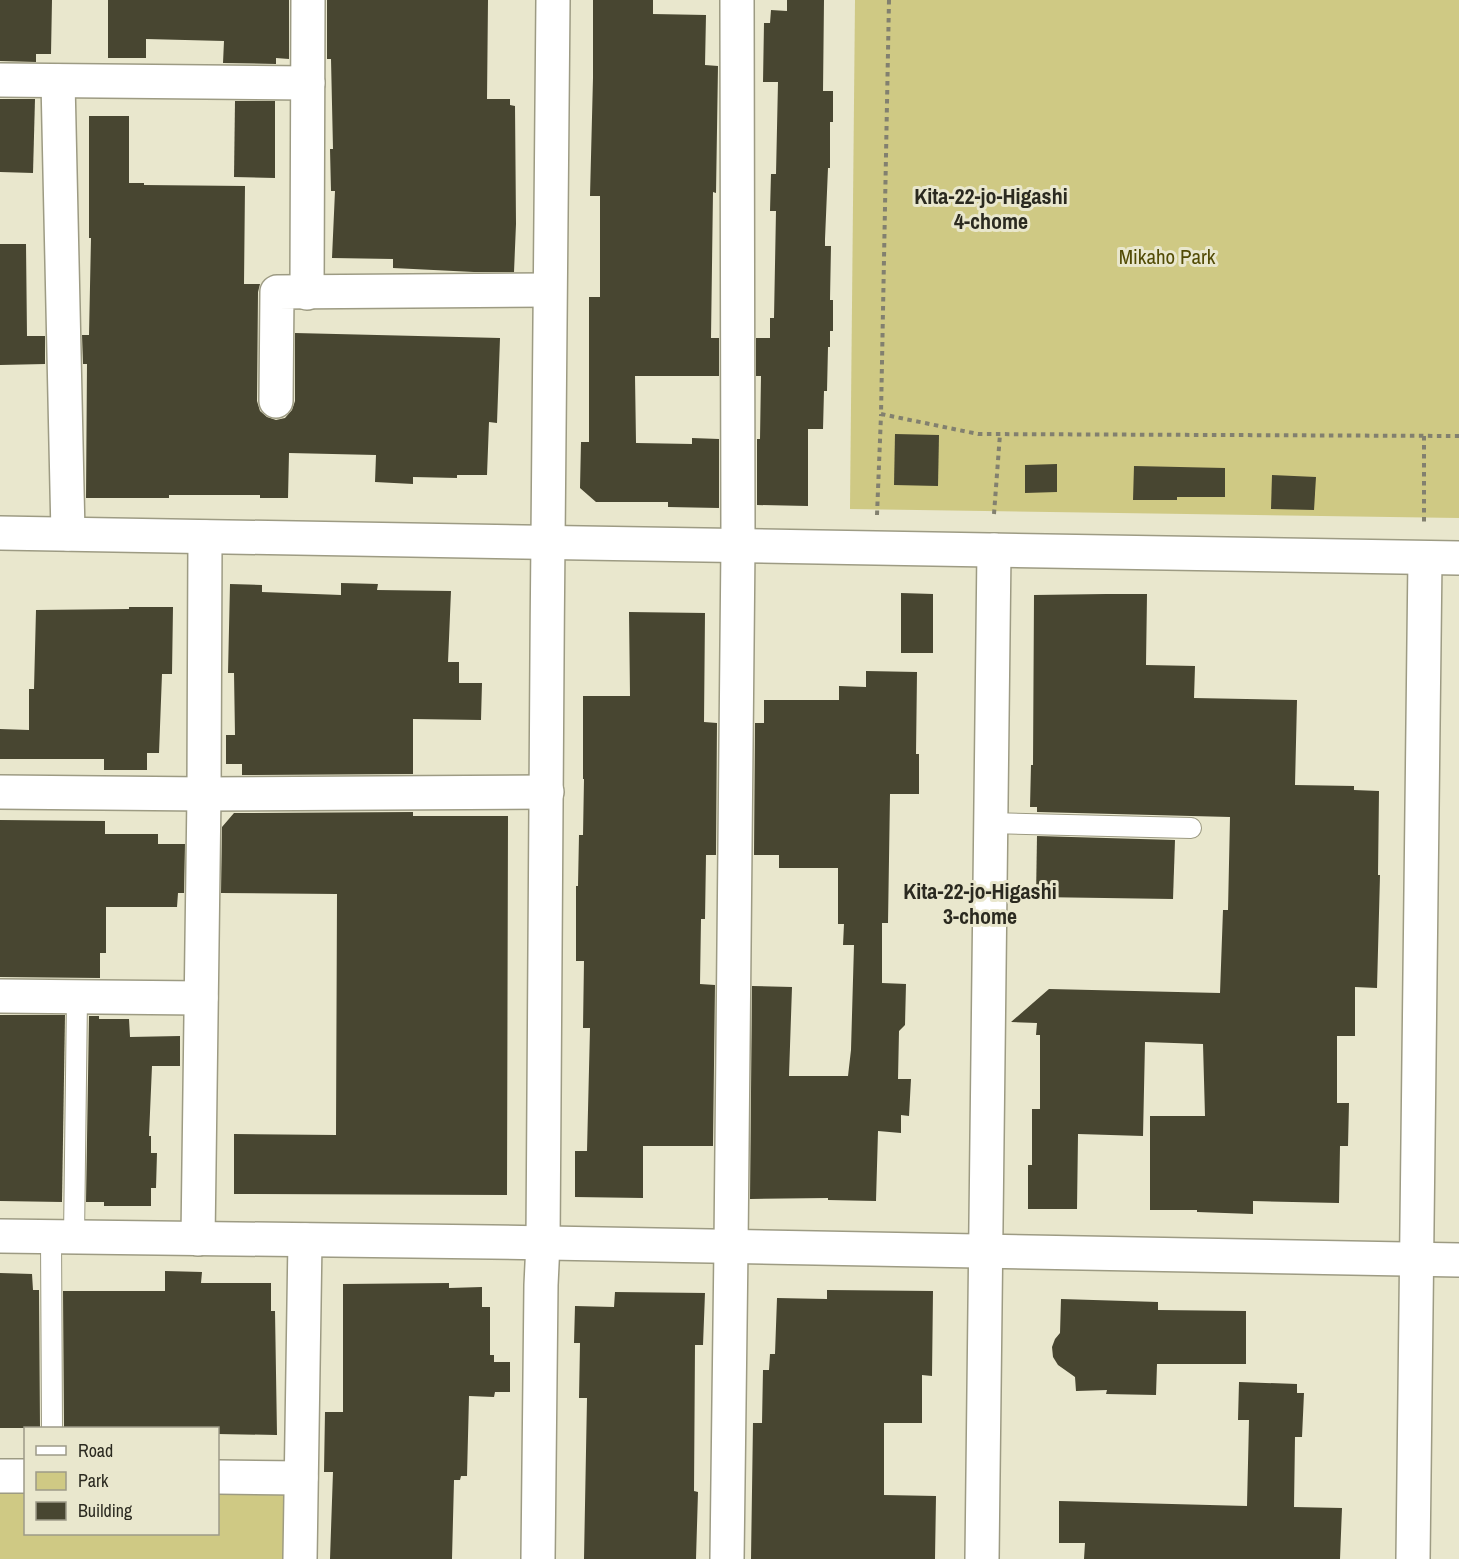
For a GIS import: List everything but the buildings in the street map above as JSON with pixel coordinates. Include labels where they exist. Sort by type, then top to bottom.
[{"type":"street","points":[[307,293],[308,0]]},
{"type":"street","points":[[538,1559],[543,1243],[553,0]]},
{"type":"street","points":[[727,1559],[738,545],[737,0]]},
{"type":"street","points":[[0,80],[308,83]]},
{"type":"street","points":[[58,81],[68,534]]},
{"type":"street","points":[[276,401],[277,292],[549,290]]},
{"type":"street","points":[[0,533],[1459,558]]},
{"type":"street","points":[[198,1239],[205,537]]},
{"type":"street","points":[[982,1559],[994,550]]},
{"type":"street","points":[[1413,1559],[1425,558]]},
{"type":"street","points":[[0,792],[204,794],[547,792]]},
{"type":"street","points":[[0,996],[201,998]]},
{"type":"street","points":[[0,1236],[543,1243],[1459,1260]]},
{"type":"street","points":[[300,1559],[305,1240]]},
{"type":"street","points":[[0,1476],[24,1476]]},
{"type":"street","points":[[219,1477],[301,1478]]},
{"type":"lane","points":[[990,823],[1191,828]]},
{"type":"lane","points":[[52,1427],[77,997]]},
{"type":"path","points":[[877,516],[889,0]]},
{"type":"path","points":[[881,414],[978,434],[1459,436]]},
{"type":"path","points":[[993,518],[1000,434]]},
{"type":"path","points":[[1424,435],[1424,525]]},
{"type":"green space","name":"Mikaho Park","points":[[855,0],[1459,0],[1459,518],[850,509]]},
{"type":"green space","points":[[0,1491],[24,1491],[24,1535],[219,1535],[219,1493],[289,1494],[287,1559],[0,1559]]},
{"type":"district","name":"Kita-22-jo-Higashi 4-chome","points":[[991,208]]},
{"type":"district","name":"Kita-22-jo-Higashi 3-chome","points":[[980,904]]}]
